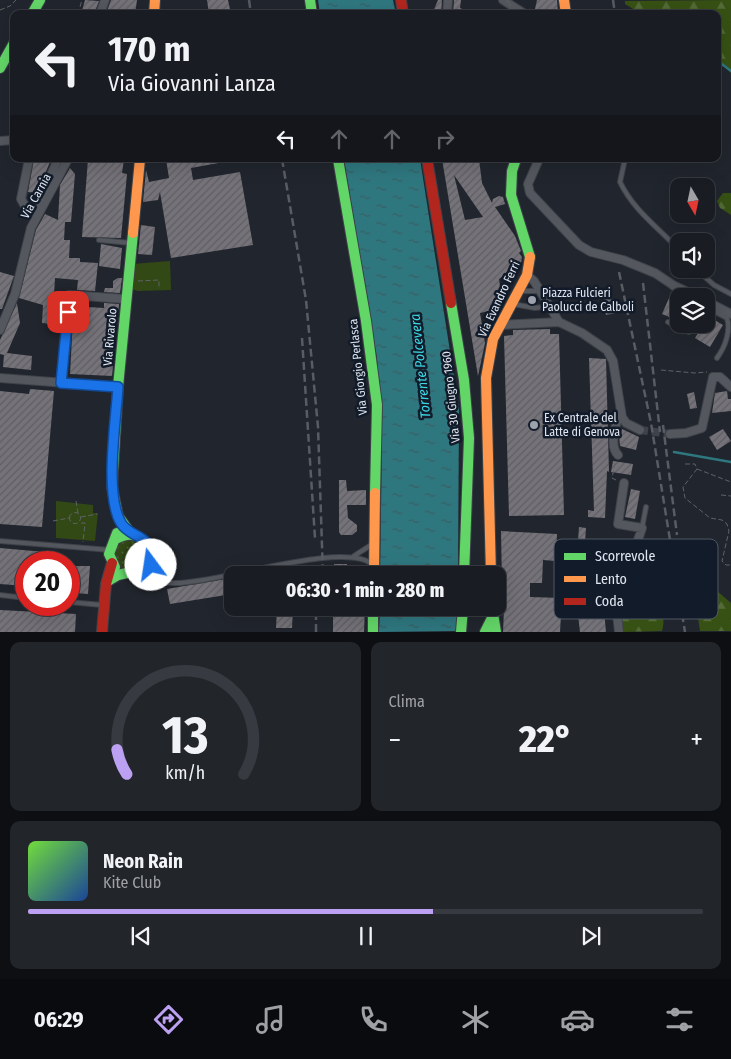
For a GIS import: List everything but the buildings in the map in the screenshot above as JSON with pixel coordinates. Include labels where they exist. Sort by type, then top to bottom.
[{"type":"main road","points":[[0,68],[10,50]]},
{"type":"main road","name":"Via Rivarolo","points":[[110,550],[116,539],[118,516],[112,487],[118,387],[140,162]]},
{"type":"main road","name":"Via Giorgio Perlasca","points":[[339,162],[366,321],[376,405],[374,566]]},
{"type":"main road","name":"Via 30 Giugno 1960","points":[[428,162],[464,380],[469,438],[464,566]]},
{"type":"main road","name":"Via Evandro Ferri","points":[[491,566],[486,378],[493,339],[527,275],[530,254],[510,196],[510,179],[515,162]]},
{"type":"main road","name":"Via Rivarolo","points":[[118,516],[131,534],[145,541],[149,558]]},
{"type":"main road","points":[[116,539],[131,534]]},
{"type":"main road","points":[[102,632],[104,605],[112,563],[110,550]]},
{"type":"main road","points":[[108,581],[125,573],[140,570],[149,558]]},
{"type":"main road","points":[[112,563],[125,573]]},
{"type":"main road","points":[[373,632],[374,616]]},
{"type":"main road","points":[[463,616],[464,630]]},
{"type":"main road","points":[[485,632],[491,616]]},
{"type":"main road","points":[[493,616],[496,632]]},
{"type":"street","points":[[503,0],[519,10]]},
{"type":"street","points":[[29,162],[21,199],[25,206],[31,208],[36,204],[53,174],[57,162]]},
{"type":"street","points":[[53,162],[53,174]]},
{"type":"street","name":"Via Carnia","points":[[0,330],[15,294],[32,228],[66,162]]},
{"type":"street","points":[[539,162],[528,184],[530,193],[579,245],[591,252],[623,260],[655,273],[679,288]]},
{"type":"street","points":[[527,275],[540,291],[559,322]]},
{"type":"street","points":[[61,383],[69,295],[126,299]]},
{"type":"street","points":[[715,306],[731,314]]},
{"type":"street","points":[[500,325],[559,322],[582,333],[607,350],[613,361],[621,413],[626,423],[640,430]]},
{"type":"street","points":[[670,434],[686,433],[701,429],[711,380],[714,377],[719,376],[731,387]]},
{"type":"street","points":[[0,378],[118,387]]},
{"type":"street","points":[[618,455],[613,446],[618,418],[621,413]]},
{"type":"street","points":[[624,483],[618,524],[642,528],[638,539]]},
{"type":"street","points":[[618,619],[619,632]]},
{"type":"lane","points":[[624,162],[620,182],[630,201],[642,216],[670,242]]},
{"type":"lane","points":[[99,240],[131,243]]},
{"type":"lane","points":[[707,278],[731,296]]},
{"type":"lane","points":[[520,290],[540,291]]},
{"type":"lane","points":[[513,304],[535,308],[550,306]]},
{"type":"lane","points":[[715,312],[727,318],[729,324],[729,333],[717,358]]},
{"type":"lane","points":[[642,528],[646,506]]},
{"type":"lane","points":[[352,557],[367,549],[376,540]]},
{"type":"lane","points":[[0,541],[110,550]]},
{"type":"lane","points":[[140,570],[170,583],[312,560],[352,557],[367,560],[371,566]]},
{"type":"lane","points":[[149,558],[160,580]]},
{"type":"lane","points":[[0,595],[15,597]]},
{"type":"lane","points":[[80,603],[104,605]]},
{"type":"path","points":[[0,10],[10,6],[16,0]]},
{"type":"path","points":[[136,279],[138,282],[159,281],[159,287]]},
{"type":"path","points":[[661,370],[695,373],[716,371],[719,376]]},
{"type":"path","points":[[618,455],[612,478],[624,481],[624,483]]},
{"type":"path","points":[[685,464],[694,464],[698,469],[731,482]]},
{"type":"path","points":[[698,469],[686,482],[683,492],[691,505],[710,518],[722,520],[727,524],[729,531],[722,561],[726,565],[731,565]]},
{"type":"path","points":[[720,495],[731,496]]},
{"type":"path","points":[[76,501],[80,522]]},
{"type":"path","points":[[78,513],[71,513],[70,522],[85,523],[83,543]]},
{"type":"path","points":[[80,517],[96,514]]},
{"type":"path","points":[[53,521],[70,518]]},
{"type":"green space","points":[[731,0],[731,73],[721,62],[721,10],[635,10],[625,4],[625,1]]},
{"type":"green space","points":[[723,193],[731,193],[731,215],[720,208],[717,201]]},
{"type":"green space","points":[[170,261],[171,290],[138,291],[131,289],[132,264]]},
{"type":"green space","points":[[56,501],[93,505],[93,513],[98,513],[95,541],[56,538]]},
{"type":"green space","points":[[130,535],[147,549],[142,566],[125,570],[115,563],[113,548],[114,544]]},
{"type":"green space","points":[[718,592],[731,603],[731,631],[700,631],[698,619],[718,619]]},
{"type":"green space","points":[[621,619],[663,619],[662,631],[623,632]]},
{"type":"water","points":[[318,0],[393,0],[395,10],[319,10]]},
{"type":"water","name":"Torrente Polcevera","points":[[344,162],[420,162],[459,409],[458,566],[380,566],[382,443],[377,358]]},
{"type":"water","points":[[380,616],[457,616],[457,631],[379,632]]},
{"type":"waterway","points":[[721,63],[731,71]]},
{"type":"waterway","points":[[674,452],[731,462]]},
{"type":"tunnel","points":[[640,430],[670,434]]},
{"type":"railway","points":[[249,0],[250,10]]},
{"type":"railway","points":[[507,0],[513,10]]},
{"type":"railway","points":[[613,0],[614,10]]},
{"type":"railway","points":[[283,162],[306,300],[318,427],[323,566]]},
{"type":"railway","points":[[619,272],[651,423],[670,539]]},
{"type":"railway","points":[[643,283],[660,432]]},
{"type":"railway","points":[[302,338],[315,538]]},
{"type":"railway","points":[[663,425],[677,535]]},
{"type":"railway","points":[[316,616],[316,632]]},
{"type":"railway","points":[[683,619],[685,632]]},
{"type":"traffic: fast","points":[[34,10],[40,0]]},
{"type":"traffic: fast","points":[[310,0],[311,10]]},
{"type":"traffic: fast","points":[[0,68],[10,50]]},
{"type":"traffic: fast","points":[[339,162],[366,321],[377,405],[375,493]]},
{"type":"traffic: fast","points":[[515,162],[512,171],[511,195],[530,257]]},
{"type":"traffic: fast","points":[[131,534],[118,516],[112,487],[118,387],[133,233]]},
{"type":"traffic: fast","points":[[451,303],[464,380],[469,438],[464,566]]},
{"type":"traffic: fast","points":[[115,567],[109,554],[117,533]]},
{"type":"traffic: fast","points":[[108,581],[118,575],[140,570],[149,558],[146,545],[139,537],[129,535],[116,539]]},
{"type":"traffic: fast","points":[[373,616],[373,632]]},
{"type":"traffic: fast","points":[[461,632],[462,616]]},
{"type":"traffic: fast","points":[[493,616],[496,632]]},
{"type":"traffic: fast","points":[[485,632],[493,616]]},
{"type":"traffic: slow","points":[[154,10],[155,0]]},
{"type":"traffic: slow","points":[[564,0],[565,10]]},
{"type":"traffic: slow","points":[[133,233],[140,162]]},
{"type":"traffic: slow","points":[[491,566],[486,378],[493,339],[527,275],[530,257]]},
{"type":"traffic: slow","points":[[374,566],[375,493]]},
{"type":"traffic: jam","points":[[401,0],[402,10]]},
{"type":"traffic: jam","points":[[428,162],[451,303]]},
{"type":"traffic: jam","points":[[102,632],[106,584],[112,563]]},
{"type":"place","name":"Piazza Fulcieri Paolucci de Calboli","points":[[532,300]]},
{"type":"place","name":"Ex Centrale del Latte di Genova","points":[[534,425]]},
{"type":"route","points":[[68,312],[61,383],[118,387],[112,487],[121,523],[131,534],[145,541],[148,546],[151,565]]}]
